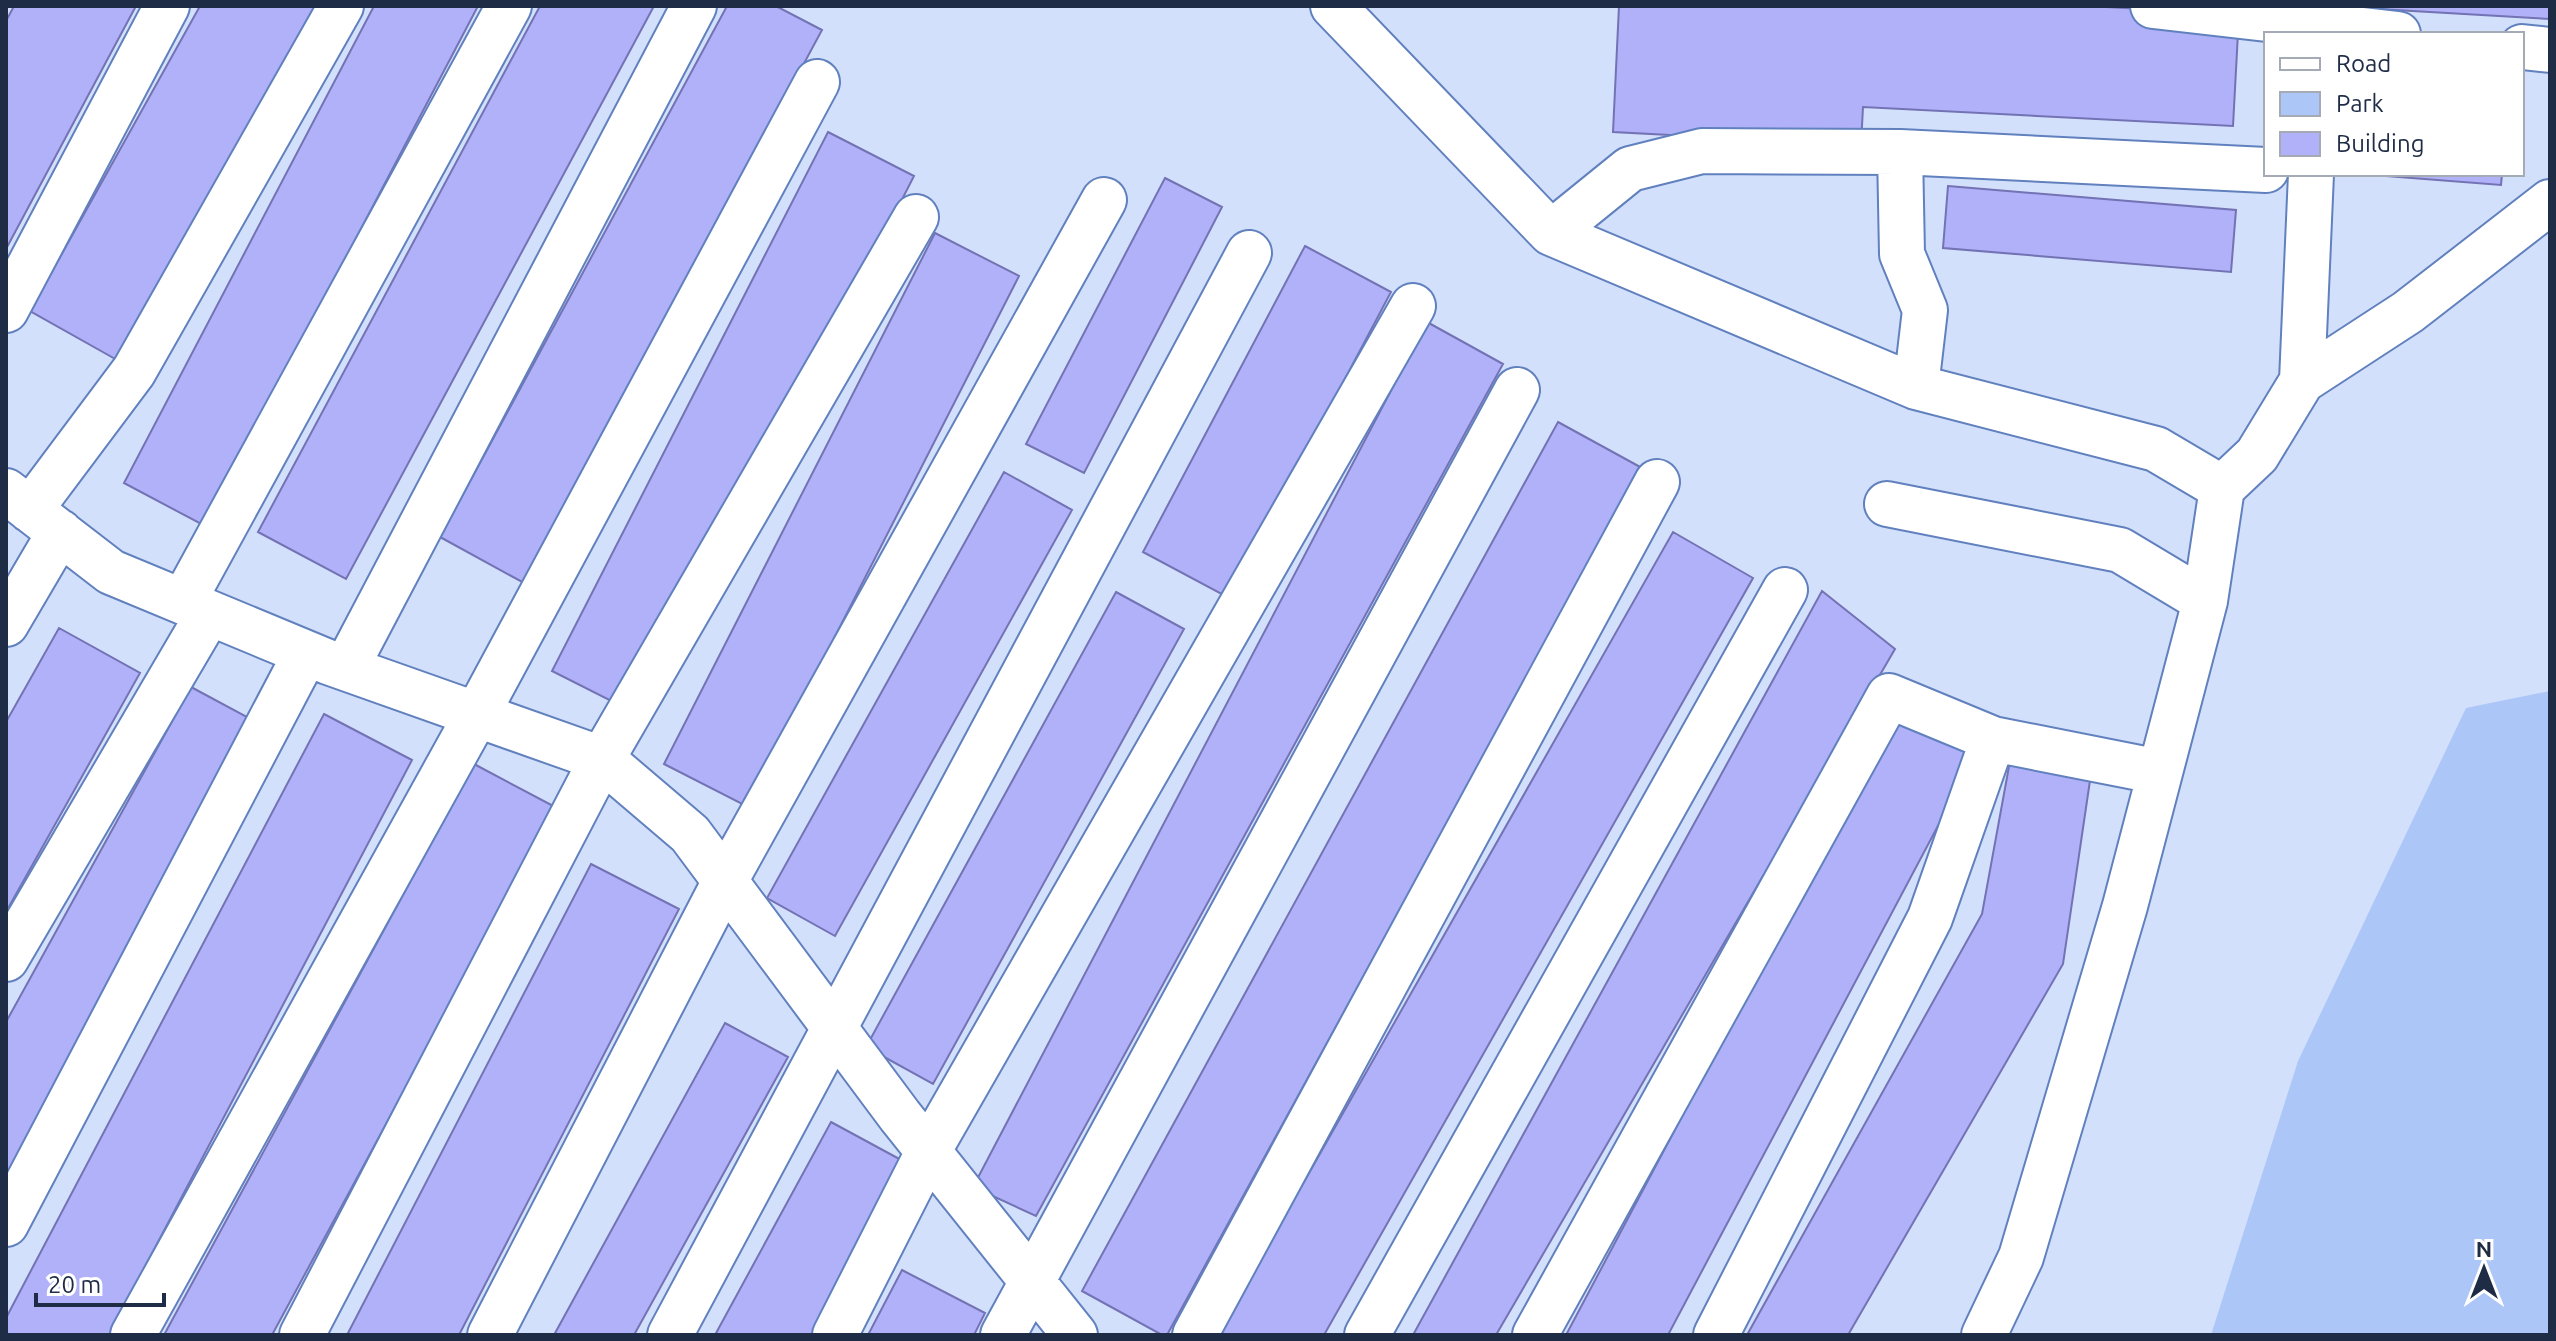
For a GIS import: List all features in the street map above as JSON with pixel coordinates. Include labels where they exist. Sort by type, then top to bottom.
[{"type":"street","points":[[6,310],[167,6]]},
{"type":"street","points":[[6,624],[32,511],[134,371],[341,6]]},
{"type":"street","points":[[6,959],[196,608],[509,6]]},
{"type":"street","points":[[346,668],[694,6]]},
{"type":"street","points":[[1333,6],[1551,233],[1916,387],[2156,449],[2222,488]]},
{"type":"street","points":[[2153,6],[2318,22],[2385,32]]},
{"type":"street","points":[[2524,47],[2550,50]]},
{"type":"street","points":[[133,1335],[477,714],[817,82]]},
{"type":"street","points":[[1551,233],[1630,169],[1702,151],[1900,152],[2264,170]]},
{"type":"street","points":[[1900,152],[1902,254],[1925,310],[1916,387]]},
{"type":"street","points":[[2302,381],[2311,176]]},
{"type":"street","points":[[490,1335],[725,881],[1104,200]]},
{"type":"street","points":[[1984,1335],[2021,1257],[2125,906],[2205,601],[2222,488],[2257,455],[2302,381],[2408,312],[2550,202]]},
{"type":"street","points":[[302,1335],[602,759],[916,217]]},
{"type":"street","points":[[670,1335],[1249,253]]},
{"type":"street","points":[[835,1335],[929,1150],[1413,306]]},
{"type":"street","points":[[1003,1335],[1517,390]]},
{"type":"street","points":[[1195,1335],[1657,482]]},
{"type":"street","points":[[1887,504],[2120,550],[2205,601]]},
{"type":"street","points":[[32,511],[111,572],[306,653],[602,759],[690,834],[835,1028],[1075,1335]]},
{"type":"street","points":[[1367,1335],[1785,590]]},
{"type":"street","points":[[6,1224],[306,653]]},
{"type":"street","points":[[1535,1335],[1889,696],[1993,739],[2160,772]]},
{"type":"street","points":[[1716,1335],[1930,918],[1993,739]]},
{"type":"green space","points":[[2550,691],[2550,1335],[2211,1335],[2298,1061],[2466,708]]},
{"type":"building","points":[[14,6],[136,6],[6,249],[6,21]]},
{"type":"building","points":[[200,6],[315,6],[117,360],[30,311]]},
{"type":"building","points":[[374,6],[478,6],[205,526],[124,483]]},
{"type":"building","points":[[540,6],[654,6],[346,579],[258,532]]},
{"type":"building","points":[[727,6],[776,6],[822,30],[524,583],[440,537]]},
{"type":"building","points":[[1619,6],[2087,6],[2239,14],[2233,126],[1863,107],[1861,145],[1613,132]]},
{"type":"building","points":[[2344,6],[2550,6],[2550,19],[2344,7]]},
{"type":"building","points":[[828,132],[914,176],[639,715],[552,671]]},
{"type":"building","points":[[2386,176],[2502,176],[2501,185]]},
{"type":"building","points":[[1165,178],[1222,207],[1084,473],[1026,444]]},
{"type":"building","points":[[1948,186],[2236,210],[2231,272],[1943,248]]},
{"type":"building","points":[[935,233],[1019,276],[748,807],[664,764]]},
{"type":"building","points":[[1305,246],[1391,292],[1229,598],[1143,552]]},
{"type":"building","points":[[1427,322],[1503,364],[1036,1216],[973,1187]]},
{"type":"building","points":[[1558,422],[1642,468],[1167,1335],[1162,1335],[1082,1291]]},
{"type":"building","points":[[1004,472],[1072,510],[835,936],[767,898]]},
{"type":"building","points":[[1673,532],[1753,578],[1324,1335],[1217,1335]]},
{"type":"building","points":[[1822,591],[1895,649],[1496,1335],[1413,1335]]},
{"type":"building","points":[[1116,592],[1184,629],[933,1084],[866,1047]]},
{"type":"building","points":[[59,628],[140,673],[6,912],[6,722]]},
{"type":"building","points":[[191,687],[258,723],[6,1179],[6,1022]]},
{"type":"building","points":[[324,714],[412,760],[109,1335],[6,1335],[6,1318]]},
{"type":"building","points":[[1894,717],[1975,756],[1668,1335],[1566,1335]]},
{"type":"building","points":[[2012,750],[2092,767],[2063,964],[1848,1335],[1747,1335],[1982,914]]},
{"type":"building","points":[[474,764],[557,808],[272,1335],[164,1335]]},
{"type":"building","points":[[591,864],[679,909],[459,1335],[347,1335]]},
{"type":"building","points":[[725,1023],[788,1057],[634,1335],[554,1335]]},
{"type":"building","points":[[831,1122],[916,1168],[825,1335],[715,1335]]},
{"type":"building","points":[[902,1270],[985,1313],[974,1335],[868,1335]]}]
